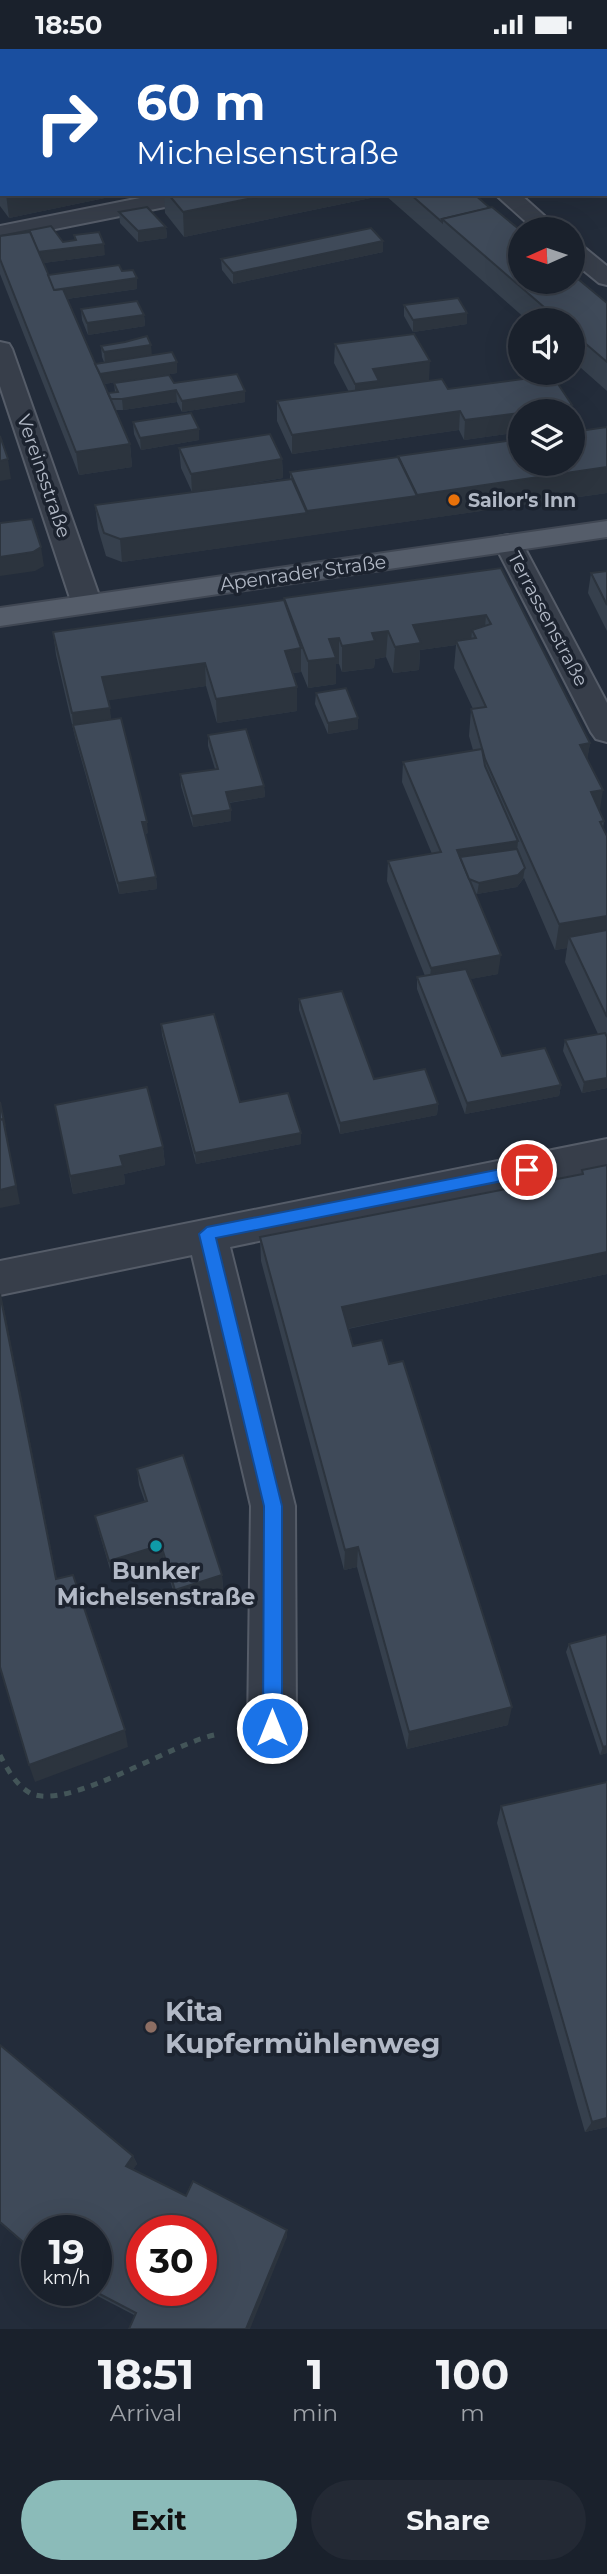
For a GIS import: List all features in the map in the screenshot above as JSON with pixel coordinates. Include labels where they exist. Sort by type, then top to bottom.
[{"type":"main road","name":"Apenrader Straße","points":[[0,617],[607,529]]},
{"type":"street","points":[[0,233],[185,196]]},
{"type":"street","points":[[508,196],[534,217]]},
{"type":"street","points":[[585,260],[607,278]]},
{"type":"street","name":"Vereinsstraße","points":[[0,349],[87,604]]},
{"type":"street","name":"Terrassenstraße","points":[[509,543],[607,732]]},
{"type":"street","points":[[0,1278],[607,1154]]},
{"type":"street","points":[[207,1234],[273,1506],[272,1728]]},
{"type":"path","points":[[0,1755],[13,1779],[37,1796],[63,1795],[199,1737],[272,1728]]},
{"type":"building","points":[[170,196],[262,196],[183,212]]},
{"type":"building","points":[[412,196],[476,196],[490,208],[442,219],[442,222]]},
{"type":"building","points":[[147,207],[166,227],[138,231],[119,212]]},
{"type":"building","points":[[492,207],[508,220],[508,276],[442,219]]},
{"type":"building","points":[[51,226],[63,242],[76,240],[74,235],[99,232],[104,244],[38,252],[30,232],[0,236]]},
{"type":"building","points":[[371,228],[383,241],[233,273],[221,259]]},
{"type":"building","points":[[30,232],[55,290],[63,289],[130,444],[76,452],[0,259],[0,236]]},
{"type":"building","points":[[119,265],[122,271],[133,270],[137,278],[54,290],[48,275]]},
{"type":"building","points":[[585,285],[607,303],[607,362],[585,343],[585,308],[545,308],[529,294],[585,294]]},
{"type":"building","points":[[458,298],[467,313],[413,320],[404,305]]},
{"type":"building","points":[[137,301],[144,315],[87,323],[81,309]]},
{"type":"building","points":[[414,334],[430,361],[373,369],[379,381],[355,384],[335,344]]},
{"type":"building","points":[[147,336],[151,345],[104,352],[101,346],[125,342]]},
{"type":"building","points":[[172,352],[177,362],[100,374],[95,364]]},
{"type":"building","points":[[237,374],[245,391],[182,401],[176,390],[122,399],[111,399],[108,393],[118,392],[114,383],[169,375],[174,383]]},
{"type":"building","points":[[442,379],[448,389],[508,381],[508,385],[559,385],[568,399],[508,399],[508,415],[465,420],[460,411],[292,435],[277,401]]},
{"type":"building","points":[[191,413],[199,429],[140,438],[133,422]]},
{"type":"building","points":[[607,427],[607,467],[585,470],[585,430]]},
{"type":"building","points":[[270,434],[282,459],[191,474],[179,448]]},
{"type":"building","points":[[0,436],[8,459],[0,461]]},
{"type":"building","points":[[508,441],[508,476],[546,476],[417,495],[398,456]]},
{"type":"building","points":[[398,457],[417,496],[307,511],[290,472]]},
{"type":"building","points":[[292,479],[307,513],[120,539],[104,533],[95,505]]},
{"type":"building","points":[[32,519],[41,547],[33,552],[0,557],[0,523]]},
{"type":"building","points":[[501,568],[590,743],[580,745],[603,790],[591,792],[604,821],[600,822],[607,836],[607,916],[559,924],[485,759],[471,709],[486,707],[456,641],[476,638],[472,630],[491,624],[486,615],[413,625],[421,643],[395,647],[388,631],[372,633],[375,641],[342,646],[339,638],[329,639],[336,658],[308,661],[284,598]]},
{"type":"building","points":[[607,571],[607,605],[591,573]]},
{"type":"building","points":[[284,600],[301,648],[285,651],[297,687],[216,699],[205,663],[102,677],[110,708],[72,713],[53,632]]},
{"type":"building","points":[[346,688],[358,718],[328,723],[316,693]]},
{"type":"building","points":[[121,718],[147,822],[142,822],[156,877],[118,883],[73,725]]},
{"type":"building","points":[[246,729],[264,786],[226,792],[231,810],[192,816],[180,774],[218,769],[208,735]]},
{"type":"building","points":[[482,749],[485,766],[518,841],[457,850],[501,955],[431,968],[388,861],[441,852],[403,762]]},
{"type":"building","points":[[517,849],[525,868],[518,875],[479,883],[469,879],[460,857]]},
{"type":"building","points":[[607,930],[607,1017],[569,937]]},
{"type":"building","points":[[466,969],[502,1056],[545,1048],[561,1085],[467,1103],[417,977]]},
{"type":"building","points":[[342,991],[374,1079],[425,1069],[438,1104],[340,1123],[299,999]]},
{"type":"building","points":[[214,1014],[240,1102],[288,1093],[301,1133],[195,1153],[161,1024]]},
{"type":"building","points":[[605,1033],[607,1078],[584,1082],[565,1040]]},
{"type":"building","points":[[147,1087],[163,1147],[120,1156],[123,1166],[70,1176],[55,1105]]},
{"type":"building","points":[[0,1102],[5,1126],[3,1119],[0,1120]]},
{"type":"building","points":[[3,1119],[16,1186],[0,1190],[0,1120]]},
{"type":"building","points":[[607,1165],[607,1252],[342,1307],[353,1346],[382,1340],[389,1364],[403,1361],[512,1707],[409,1732],[358,1547],[345,1550],[260,1237],[583,1174],[582,1170]]},
{"type":"building","points":[[0,1294],[56,1579],[73,1575],[125,1730],[29,1765],[0,1667]]},
{"type":"building","name":"Bunker Michelsenstraße","points":[[183,1455],[222,1575],[175,1590],[161,1545],[109,1561],[95,1516],[147,1501],[137,1469]]},
{"type":"building","points":[[607,1634],[607,1746],[603,1747],[569,1644]]},
{"type":"building","points":[[607,1782],[607,2118],[592,2122],[501,1806]]},
{"type":"building","points":[[0,2045],[133,2156],[126,2166],[186,2196],[193,2181],[287,2230],[246,2329],[129,2329],[136,2313],[112,2300],[112,2215],[21,2215],[21,2240],[0,2222]]},
{"type":"place","name":"Sailor's Inn","points":[[454,500]]},
{"type":"place","name":"Bunker Michelsenstraße","points":[[156,1546]]},
{"type":"place","name":"Kita Kupfermühlenweg","points":[[151,2027]]},
{"type":"route","points":[[272,1728],[273,1506],[207,1234],[527,1170]]}]
